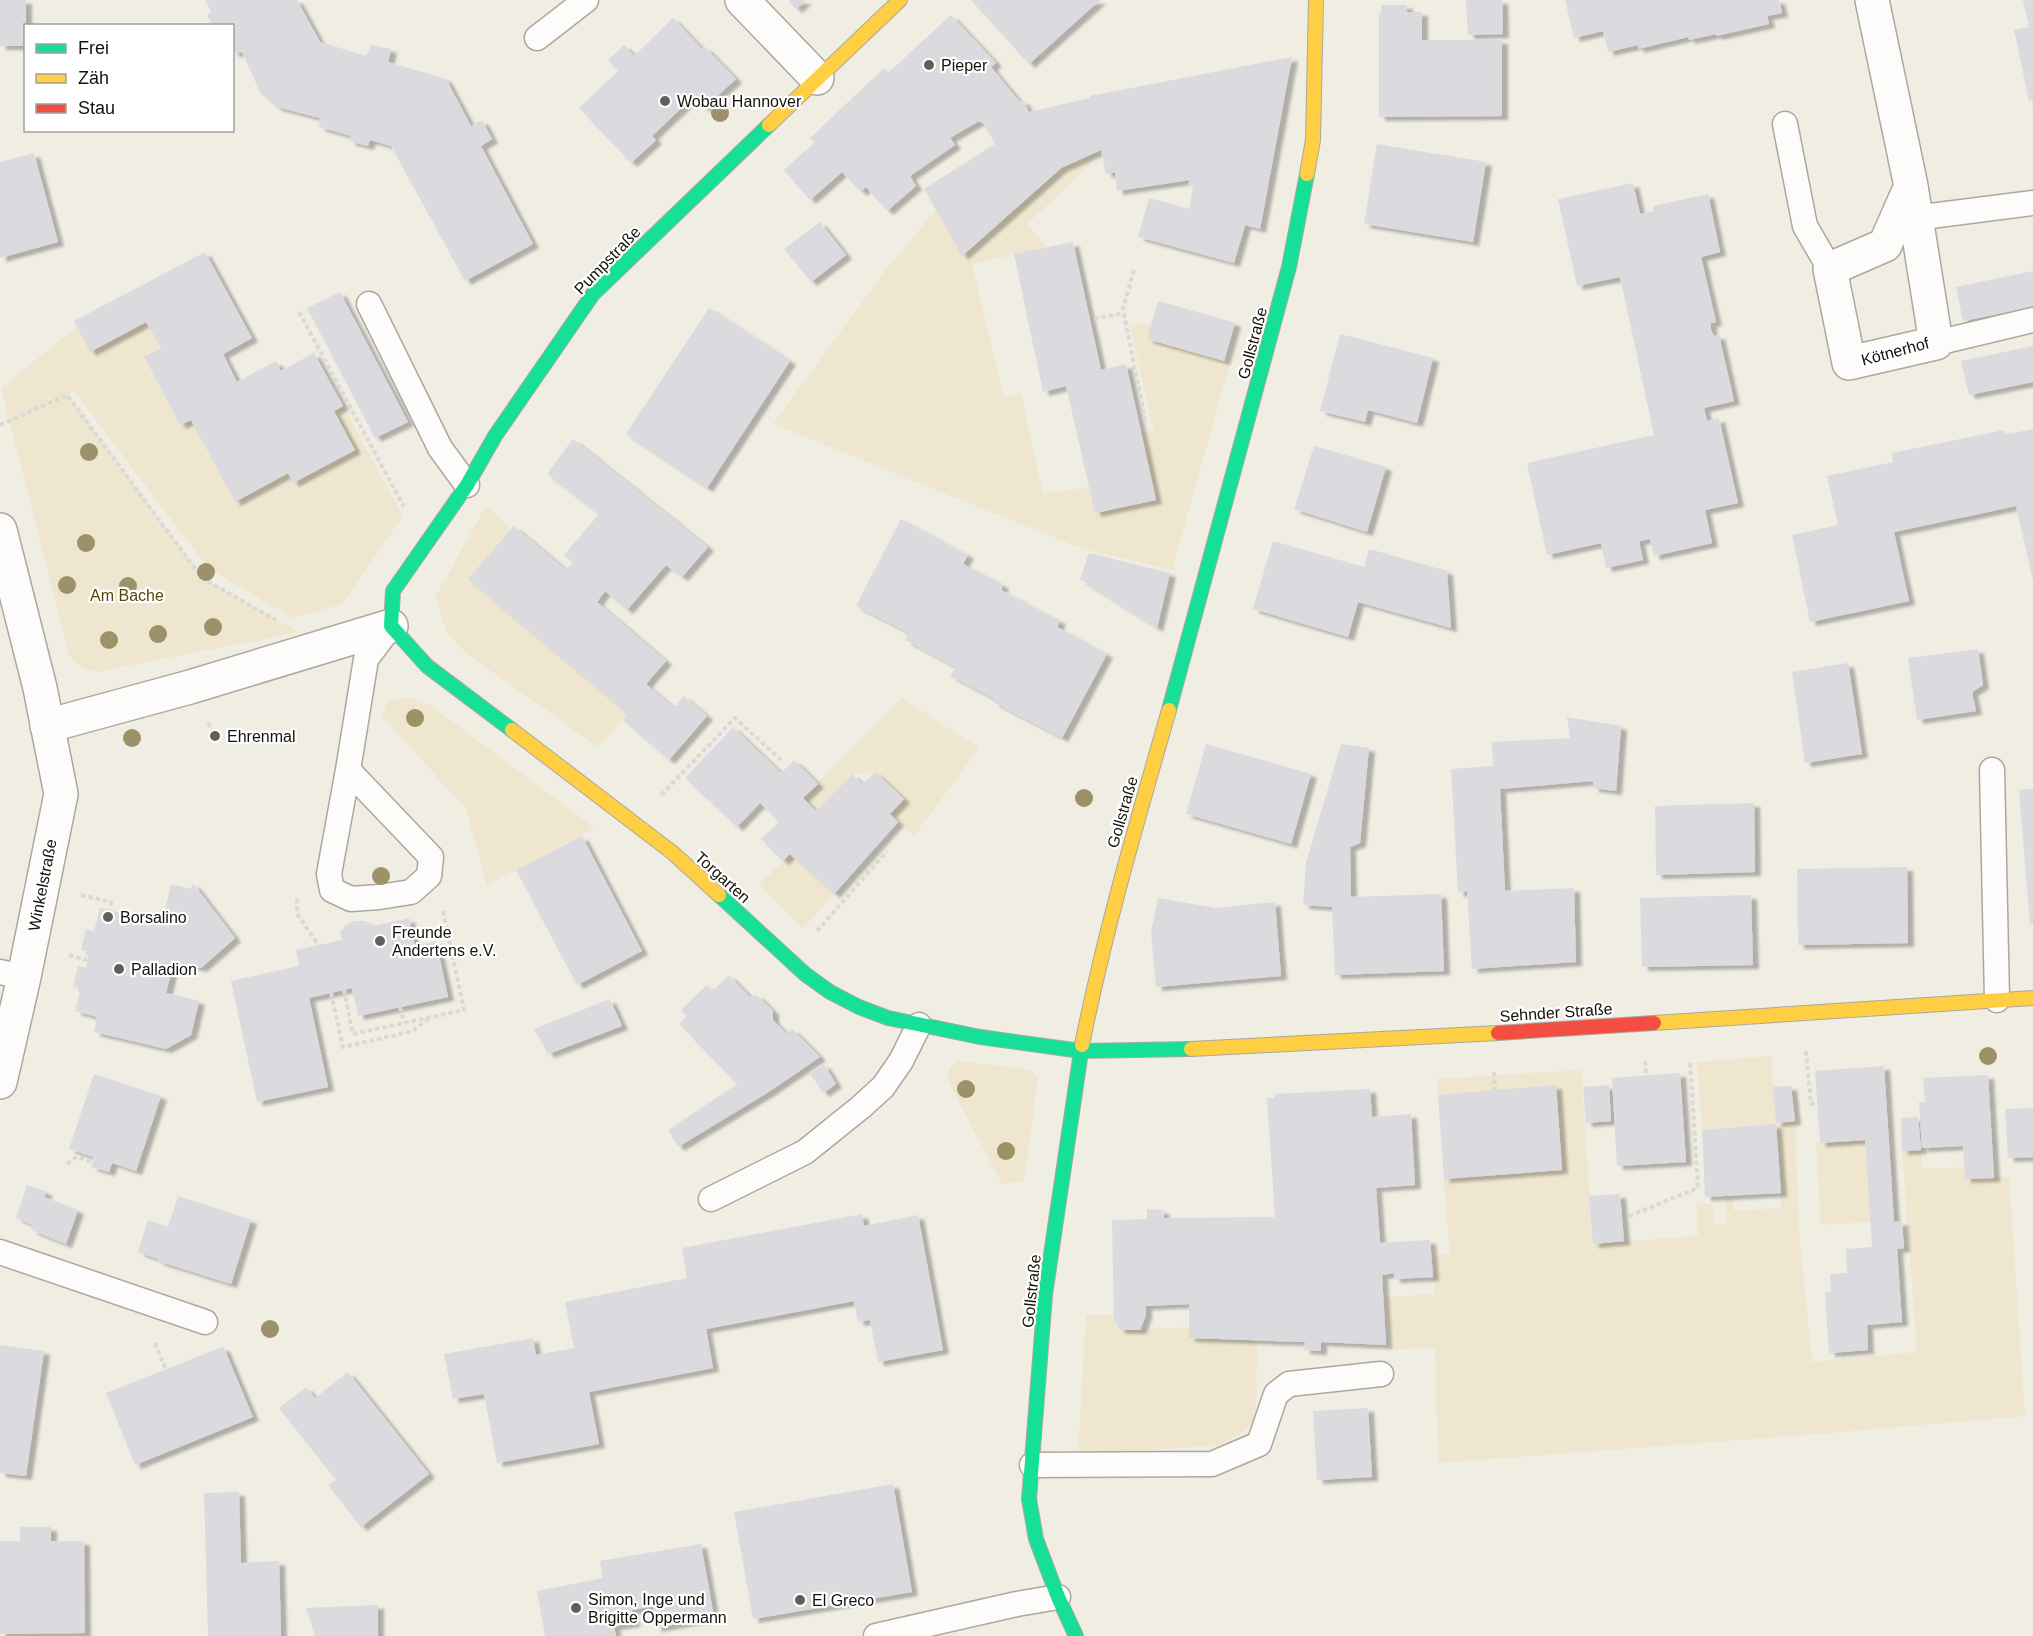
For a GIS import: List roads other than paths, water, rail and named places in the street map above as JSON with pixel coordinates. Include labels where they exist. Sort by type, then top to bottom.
[{"type":"street","points":[[742,0],[817,78]]},
{"type":"street","name":"Pumpstraße","points":[[391,626],[393,591],[467,485],[495,436],[593,294],[900,0]]},
{"type":"street","name":"Gollstraße","points":[[1076,1636],[1036,1539],[1029,1499],[1045,1295],[1081,1051],[1097,971],[1115,898],[1190,638],[1289,267],[1313,140],[1316,0]]},
{"type":"street","name":"Kötnerhof","points":[[1830,269],[1849,363],[1936,343],[1913,202],[1872,0]]},
{"type":"street","points":[[1830,269],[1885,245],[1913,202]]},
{"type":"street","name":"Winkelstraße","points":[[0,530],[4,579],[40,688],[61,794],[12,974],[0,1082]]},
{"type":"street","points":[[47,726],[190,687],[391,626]]},
{"type":"street","name":"Torgarten","points":[[391,626],[427,666],[673,854],[805,974],[858,1007],[888,1018],[980,1037],[1081,1051]]},
{"type":"street","name":"Sehnder Straße","points":[[1081,1051],[1265,1046],[1429,1038],[2033,998]]},
{"type":"lane","points":[[537,38],[586,0]]},
{"type":"lane","points":[[1785,124],[1805,226],[1830,269]]},
{"type":"lane","points":[[1913,202],[2033,203]]},
{"type":"lane","points":[[369,304],[440,448],[467,485]]},
{"type":"lane","points":[[1936,343],[2033,320]]},
{"type":"lane","points":[[348,770],[431,857],[429,876],[411,892],[351,899],[332,890],[329,874],[366,658],[391,626]]},
{"type":"lane","points":[[1992,770],[1997,1000]]},
{"type":"lane","points":[[711,1198],[805,1152],[861,1107],[883,1087],[901,1061],[920,1025]]},
{"type":"lane","points":[[0,1252],[205,1322]]},
{"type":"lane","points":[[1032,1465],[1212,1464],[1259,1444],[1275,1394],[1289,1384],[1381,1374]]},
{"type":"lane","points":[[876,1636],[1058,1597]]},
{"type":"place","name":"Pieper","points":[[929,65]]},
{"type":"place","name":"Wobau Hannover","points":[[665,101]]},
{"type":"place","name":"Ehrenmal","points":[[215,736]]},
{"type":"place","name":"Borsalino","points":[[108,917]]},
{"type":"place","name":"Freunde Andertens e.V.","points":[[380,941]]},
{"type":"place","name":"Palladion","points":[[119,969]]},
{"type":"place","name":"El Greco","points":[[800,1600]]},
{"type":"place","name":"Simon, Inge und Brigitte Oppermann","points":[[576,1608]]},
{"type":"park label","name":"Am Bache","points":[[127,595]]}]
